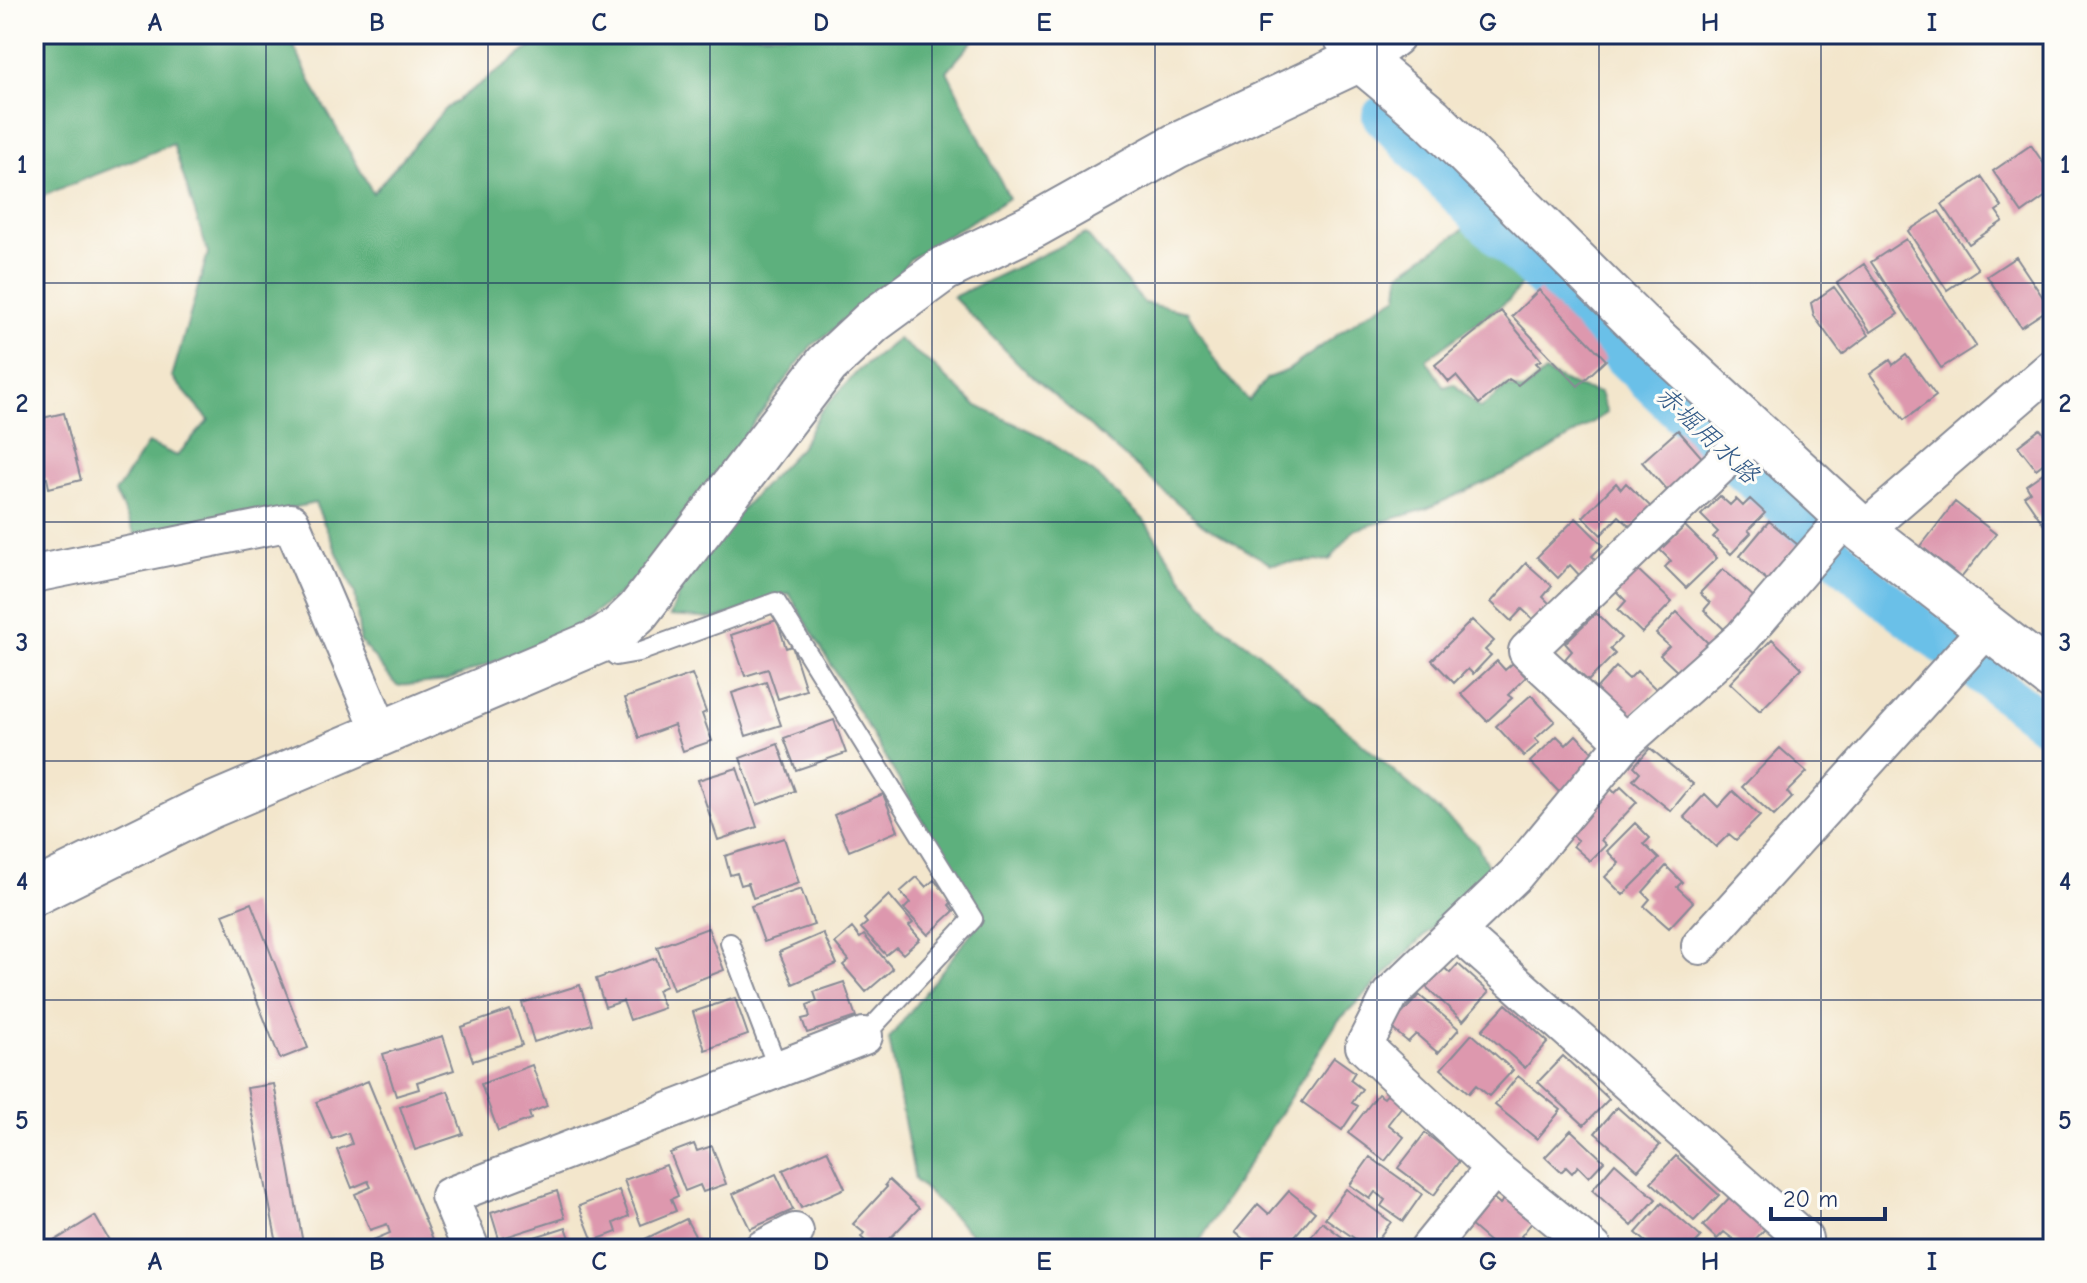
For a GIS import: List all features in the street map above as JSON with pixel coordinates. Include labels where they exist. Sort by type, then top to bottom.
[{"type":"street","points":[[34,893],[208,807],[599,641],[619,629],[638,611],[827,364],[873,321],[944,269],[1033,226],[1366,42],[1432,119],[1639,324],[1755,432],[1855,523],[2053,678]]},
{"type":"street","points":[[1594,1249],[1494,1168],[1364,1046],[1390,995],[1515,875],[1625,742],[1742,638],[1855,523],[2053,367]]},
{"type":"street","points":[[1625,742],[1527,651],[1755,432]]},
{"type":"street","points":[[34,574],[291,522],[381,732]]},
{"type":"street","points":[[1700,946],[1989,626]]},
{"type":"street","points":[[1457,931],[1804,1239],[1797,1249]]},
{"type":"street","points":[[471,1249],[449,1196],[864,1036]]},
{"type":"street","points":[[1428,1249],[1494,1168]]},
{"type":"street","points":[[762,1249],[795,1232]]},
{"type":"lane","points":[[599,641],[616,656],[639,652],[776,602],[973,919],[864,1036]]},
{"type":"lane","points":[[730,943],[778,1069]]},
{"type":"green space","points":[[34,34],[288,34],[316,92],[373,193],[444,110],[549,34],[979,34],[947,71],[1009,198],[910,259],[882,295],[811,346],[633,584],[568,632],[446,681],[397,686],[360,641],[355,593],[315,503],[228,522],[135,534],[115,493],[148,443],[177,456],[209,420],[172,377],[208,253],[173,144],[42,196],[34,194]]},
{"type":"green space","points":[[1473,223],[1527,277],[1509,300],[1426,359],[1444,387],[1454,384],[1480,409],[1507,386],[1523,391],[1545,372],[1576,387],[1600,393],[1607,413],[1532,461],[1426,509],[1354,530],[1330,560],[1271,564],[1203,525],[1025,370],[953,297],[1086,234],[1144,303],[1187,312],[1222,370],[1249,401],[1267,378],[1288,370],[1362,317],[1398,296],[1400,273]]},
{"type":"green space","points":[[898,339],[935,367],[975,405],[1041,436],[1094,473],[1144,520],[1185,582],[1218,623],[1259,653],[1477,844],[1490,871],[1338,1021],[1195,1249],[987,1249],[915,1180],[889,1039],[981,920],[789,593],[716,619],[670,616],[688,572],[736,515],[801,447],[820,412],[858,371]]},
{"type":"building","points":[[2031,145],[2053,177],[2053,191],[2022,213],[1993,171]]},
{"type":"building","points":[[1982,177],[2002,207],[1996,211],[2003,221],[1969,244],[1942,204]]},
{"type":"building","points":[[1939,211],[1978,269],[1947,290],[1908,231]]},
{"type":"building","points":[[1906,239],[1976,346],[1941,368],[1871,262]]},
{"type":"building","points":[[2016,257],[2050,308],[2021,327],[1987,276]]},
{"type":"building","points":[[1864,264],[1898,314],[1871,332],[1837,283]]},
{"type":"building","points":[[1834,287],[1869,335],[1842,355],[1814,316],[1811,303]]},
{"type":"building","points":[[1539,290],[1606,360],[1578,386],[1512,316]]},
{"type":"building","points":[[1501,311],[1541,360],[1536,363],[1540,367],[1518,385],[1509,379],[1479,404],[1456,376],[1449,382],[1435,365]]},
{"type":"building","points":[[1906,355],[1936,396],[1904,420],[1870,374],[1890,360],[1893,365]]},
{"type":"building","points":[[64,413],[81,480],[49,488],[47,478],[36,482],[34,474],[34,420]]},
{"type":"building","points":[[2040,429],[2053,445],[2053,456],[2036,469],[2018,446]]},
{"type":"building","points":[[1678,430],[1704,460],[1671,495],[1642,462]]},
{"type":"building","points":[[2043,473],[2046,479],[2053,475],[2053,538],[2024,496],[2030,492],[2026,485]]},
{"type":"building","points":[[1616,483],[1621,489],[1626,483],[1652,508],[1632,528],[1619,516],[1601,535],[1583,517]]},
{"type":"building","points":[[1720,496],[1730,505],[1736,499],[1743,506],[1750,499],[1765,513],[1731,554],[1713,537],[1718,532],[1701,515]]},
{"type":"building","points":[[1955,502],[1996,534],[1961,578],[1921,546]]},
{"type":"building","points":[[1576,518],[1603,545],[1592,556],[1597,561],[1581,577],[1570,565],[1558,578],[1537,557]]},
{"type":"building","points":[[1769,521],[1798,545],[1768,581],[1740,556]]},
{"type":"building","points":[[1685,526],[1717,558],[1686,588],[1665,567],[1671,561],[1660,550]]},
{"type":"building","points":[[1526,563],[1552,586],[1543,597],[1550,604],[1535,621],[1522,609],[1511,621],[1491,602]]},
{"type":"building","points":[[1637,569],[1672,602],[1642,633],[1618,610],[1626,601],[1616,591]]},
{"type":"building","points":[[1723,569],[1756,599],[1726,631],[1704,610],[1710,603],[1700,593]]},
{"type":"building","points":[[1677,612],[1710,645],[1680,674],[1660,655],[1669,646],[1656,634]]},
{"type":"building","points":[[1596,613],[1621,638],[1610,649],[1615,654],[1588,681],[1565,659],[1572,651],[1565,643]]},
{"type":"building","points":[[777,620],[786,648],[792,646],[806,690],[778,699],[768,669],[745,676],[731,635]]},
{"type":"building","points":[[1472,620],[1494,641],[1485,650],[1491,655],[1473,674],[1468,669],[1454,683],[1432,660]]},
{"type":"building","points":[[1772,639],[1802,668],[1760,711],[1730,683]]},
{"type":"building","points":[[1497,661],[1505,670],[1513,663],[1526,677],[1508,695],[1512,698],[1487,721],[1461,694]]},
{"type":"building","points":[[1616,667],[1629,679],[1637,671],[1656,689],[1626,721],[1594,691]]},
{"type":"building","points":[[692,674],[706,712],[702,714],[712,741],[683,751],[674,725],[639,738],[625,698]]},
{"type":"building","points":[[766,682],[781,725],[746,736],[732,693]]},
{"type":"building","points":[[1531,695],[1555,721],[1535,739],[1539,743],[1524,756],[1496,726]]},
{"type":"building","points":[[834,720],[846,753],[796,770],[784,738]]},
{"type":"building","points":[[1576,735],[1598,758],[1561,794],[1530,762],[1557,736],[1566,745]]},
{"type":"building","points":[[778,744],[795,791],[757,805],[740,758]]},
{"type":"building","points":[[1650,748],[1693,784],[1671,811],[1633,780],[1640,772],[1634,766]]},
{"type":"building","points":[[1780,748],[1807,772],[1787,792],[1792,798],[1774,816],[1742,787]]},
{"type":"building","points":[[737,768],[757,827],[718,840],[698,780]]},
{"type":"building","points":[[1621,787],[1637,802],[1601,840],[1606,845],[1590,861],[1573,846],[1578,840],[1568,831],[1610,788],[1615,793]]},
{"type":"building","points":[[1733,791],[1760,816],[1736,840],[1729,834],[1716,847],[1684,817],[1705,794],[1718,807]]},
{"type":"building","points":[[883,794],[898,831],[849,851],[834,815]]},
{"type":"building","points":[[1635,823],[1650,838],[1644,844],[1659,859],[1623,895],[1605,877],[1619,863],[1607,851]]},
{"type":"building","points":[[784,838],[799,883],[753,898],[748,883],[741,885],[737,873],[730,875],[725,856]]},
{"type":"building","points":[[1666,866],[1682,882],[1677,887],[1693,902],[1669,928],[1644,906],[1650,899],[1643,892]]},
{"type":"building","points":[[917,877],[926,887],[934,880],[953,901],[949,905],[954,911],[928,935],[904,909],[910,903],[900,892]]},
{"type":"building","points":[[801,889],[814,925],[764,942],[751,906]]},
{"type":"building","points":[[889,895],[913,923],[909,926],[920,939],[903,954],[896,947],[886,955],[861,928],[867,923],[864,919]]},
{"type":"building","points":[[251,903],[308,1048],[280,1059],[223,914]]},
{"type":"building","points":[[708,928],[724,970],[673,990],[657,947]]},
{"type":"building","points":[[852,928],[860,938],[864,935],[893,969],[866,992],[843,965],[849,960],[835,943]]},
{"type":"building","points":[[823,933],[837,964],[793,984],[779,952]]},
{"type":"building","points":[[656,958],[666,986],[657,990],[664,1008],[630,1020],[623,1001],[605,1007],[596,979]]},
{"type":"building","points":[[1458,964],[1489,992],[1463,1021],[1425,986],[1442,966],[1450,973]]},
{"type":"building","points":[[844,982],[856,1017],[807,1033],[802,1019],[810,1017],[807,1005],[817,1001],[814,992]]},
{"type":"building","points":[[580,985],[592,1024],[534,1042],[522,1003]]},
{"type":"building","points":[[1419,995],[1459,1029],[1438,1053],[1416,1034],[1408,1042],[1390,1027]]},
{"type":"building","points":[[735,998],[748,1035],[705,1050],[693,1012]]},
{"type":"building","points":[[1506,1004],[1548,1042],[1525,1068],[1482,1030]]},
{"type":"building","points":[[510,1010],[522,1045],[473,1061],[461,1027]]},
{"type":"building","points":[[1472,1034],[1513,1070],[1489,1096],[1476,1085],[1469,1093],[1441,1069]]},
{"type":"building","points":[[443,1036],[454,1070],[417,1082],[419,1089],[396,1096],[383,1054]]},
{"type":"building","points":[[1563,1056],[1609,1099],[1584,1125],[1538,1082]]},
{"type":"building","points":[[1334,1057],[1355,1072],[1350,1080],[1362,1089],[1352,1103],[1358,1106],[1342,1130],[1302,1102]]},
{"type":"building","points":[[532,1065],[547,1106],[529,1113],[531,1119],[498,1131],[481,1084]]},
{"type":"building","points":[[1518,1076],[1561,1110],[1537,1139],[1495,1105]]},
{"type":"building","points":[[368,1081],[437,1249],[377,1249],[373,1240],[390,1233],[387,1224],[370,1230],[355,1194],[371,1187],[368,1181],[352,1188],[337,1150],[352,1144],[348,1133],[332,1139],[316,1102]]},
{"type":"building","points":[[274,1084],[304,1249],[278,1249],[247,1088]]},
{"type":"building","points":[[1391,1090],[1406,1101],[1388,1124],[1404,1137],[1385,1161],[1348,1133],[1378,1094],[1384,1098]]},
{"type":"building","points":[[448,1091],[463,1134],[415,1150],[400,1107]]},
{"type":"building","points":[[1617,1107],[1660,1145],[1638,1170],[1595,1133]]},
{"type":"building","points":[[1571,1130],[1604,1161],[1589,1177],[1578,1166],[1572,1173],[1566,1167],[1561,1172],[1545,1157]]},
{"type":"building","points":[[1425,1133],[1460,1160],[1434,1195],[1398,1168]]},
{"type":"building","points":[[694,1144],[697,1151],[712,1146],[726,1184],[703,1192],[700,1185],[685,1191],[670,1153]]},
{"type":"building","points":[[827,1150],[845,1188],[801,1208],[783,1170]]},
{"type":"building","points":[[1676,1156],[1719,1195],[1694,1221],[1651,1182]]},
{"type":"building","points":[[1370,1157],[1422,1194],[1403,1221],[1381,1206],[1385,1200],[1375,1192],[1370,1199],[1350,1185]]},
{"type":"building","points":[[1615,1163],[1656,1199],[1632,1226],[1592,1190]]},
{"type":"building","points":[[666,1165],[678,1196],[671,1199],[676,1211],[641,1225],[624,1180]]},
{"type":"building","points":[[776,1174],[793,1210],[750,1229],[733,1194]]},
{"type":"building","points":[[889,1180],[919,1208],[880,1249],[873,1249],[861,1237],[864,1233],[853,1224],[887,1187],[885,1185]]},
{"type":"building","points":[[1346,1189],[1391,1222],[1370,1249],[1325,1218]]},
{"type":"building","points":[[619,1190],[629,1216],[614,1223],[617,1232],[593,1241],[579,1206]]},
{"type":"building","points":[[557,1191],[565,1218],[499,1239],[491,1213]]},
{"type":"building","points":[[1289,1191],[1315,1212],[1284,1249],[1255,1249],[1235,1232],[1258,1204],[1269,1214]]},
{"type":"building","points":[[1732,1195],[1766,1228],[1746,1249],[1724,1232],[1717,1239],[1703,1226]]},
{"type":"building","points":[[1492,1197],[1500,1204],[1506,1197],[1533,1221],[1521,1236],[1528,1242],[1522,1249],[1498,1249],[1469,1224]]},
{"type":"building","points":[[1662,1203],[1701,1237],[1690,1249],[1670,1249],[1666,1245],[1662,1249],[1654,1249],[1636,1233]]},
{"type":"building","points":[[95,1216],[114,1249],[41,1249]]},
{"type":"building","points":[[686,1219],[702,1249],[648,1249],[643,1240]]},
{"type":"building","points":[[1322,1222],[1358,1249],[1302,1249]]},
{"type":"building","points":[[566,1227],[574,1249],[518,1249],[516,1243]]},
{"type":"waterway","name":"赤堀用水路","points":[[1382,116],[1476,214],[1689,421],[1874,590],[2053,730]]}]
